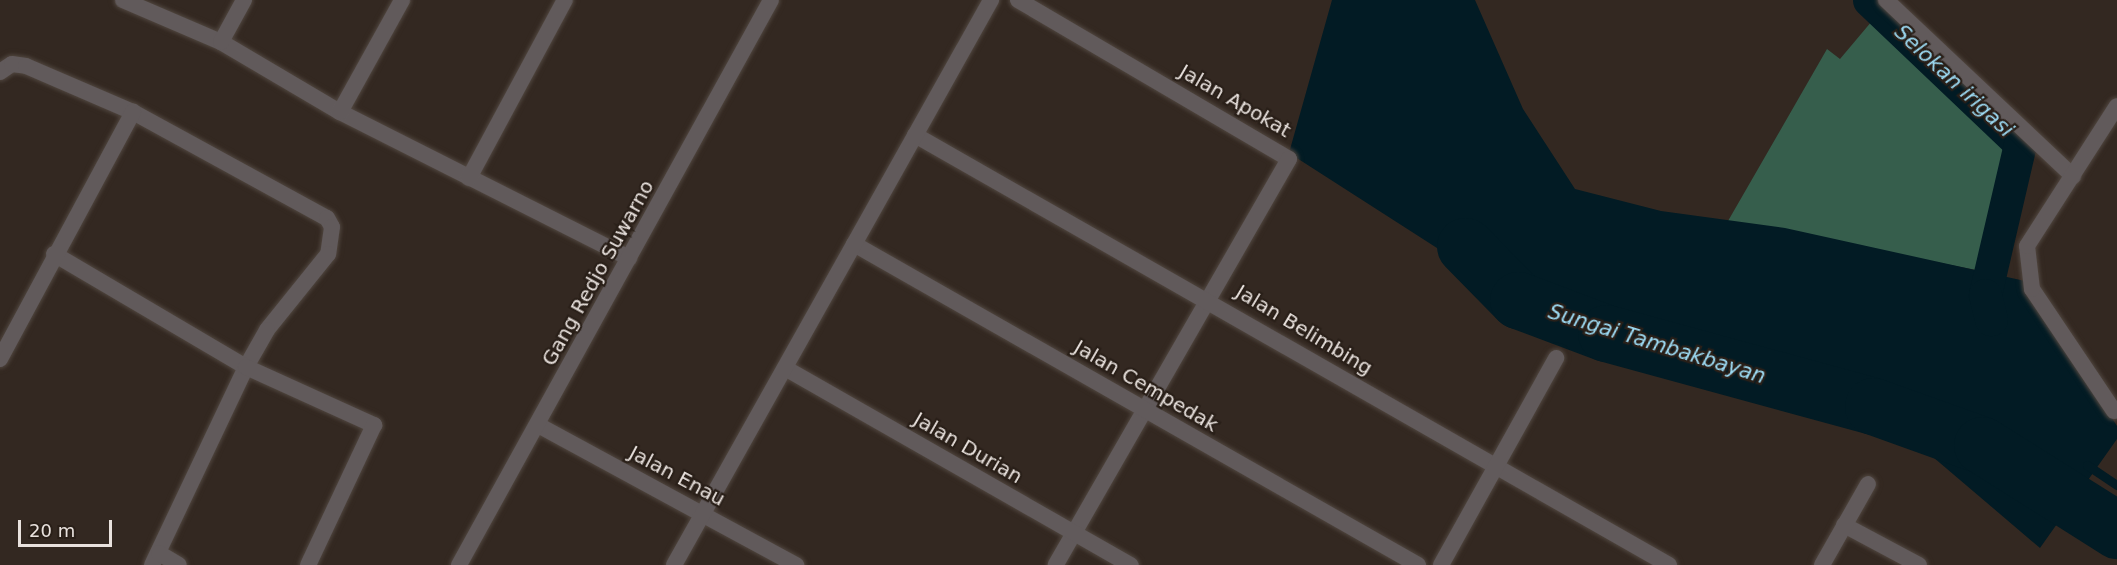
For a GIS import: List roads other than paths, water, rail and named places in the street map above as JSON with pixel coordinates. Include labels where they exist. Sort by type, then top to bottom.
[{"type":"street","points":[[123,0],[221,42],[340,112],[629,258]]},
{"type":"street","points":[[221,42],[244,0]]},
{"type":"street","points":[[340,112],[402,0]]},
{"type":"street","points":[[469,178],[565,0]]},
{"type":"street","name":"Gang Redjo Suwarno","points":[[459,565],[771,0]]},
{"type":"street","points":[[674,565],[991,0]]},
{"type":"street","name":"Jalan Apokat","points":[[1018,0],[1286,154],[1288,165],[1143,409],[1056,565]]},
{"type":"street","points":[[1886,0],[2073,176]]},
{"type":"street","points":[[0,72],[12,64],[26,66],[133,112],[327,218],[332,227],[328,254],[267,330],[246,367],[155,559],[179,565]]},
{"type":"street","points":[[2114,411],[2032,289],[2027,269],[2027,246],[2117,106]]},
{"type":"street","points":[[0,359],[54,254],[133,112]]},
{"type":"street","name":"Jalan Belimbing","points":[[915,135],[1208,298],[1496,468],[1669,565]]},
{"type":"street","name":"Jalan Cempedak","points":[[854,244],[1418,565]]},
{"type":"street","points":[[54,254],[246,367],[374,425],[308,565]]},
{"type":"street","points":[[1441,565],[1556,358]]},
{"type":"street","name":"Jalan Durian","points":[[785,368],[1131,565]]},
{"type":"street","name":"Jalan Enau","points":[[538,425],[796,565]]},
{"type":"street","points":[[1822,565],[1868,484]]},
{"type":"street","points":[[1844,525],[1919,565]]},
{"type":"water","points":[[1332,0],[1475,0],[1523,109],[1575,189],[1661,211],[1785,228],[2025,281],[2117,426],[2117,439],[2040,548],[1873,406],[1606,333],[1518,300],[1289,153]]},
{"type":"waterway","name":"Selokan irigasi","points":[[1869,0],[2020,144],[1985,295],[1991,319]]},
{"type":"waterway","name":"Sungai Tambakbayan","points":[[1465,246],[1518,300],[1606,333],[1873,406],[1982,445],[2117,530]]},
{"type":"waterway","points":[[2087,465],[2117,485]]}]
